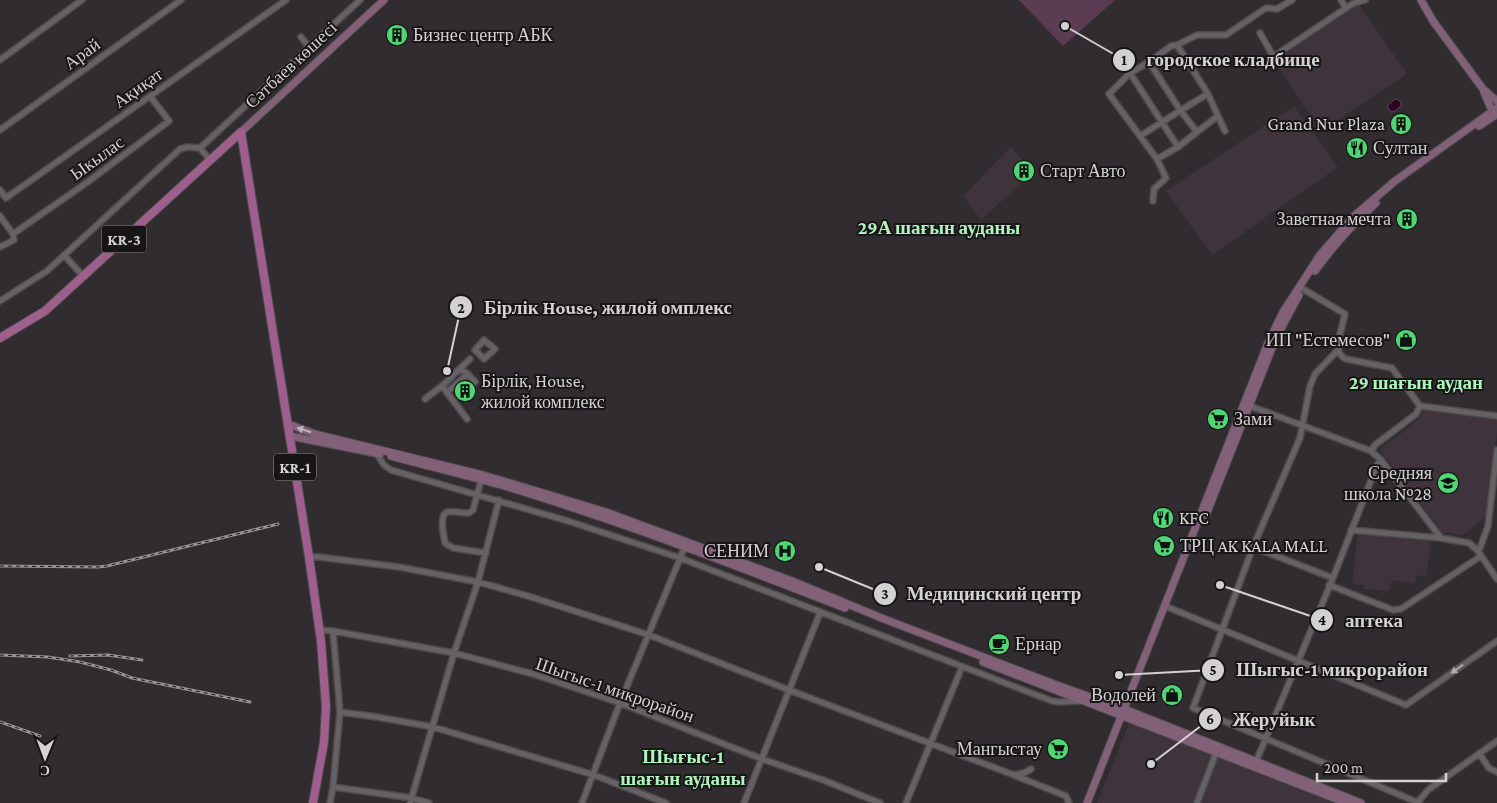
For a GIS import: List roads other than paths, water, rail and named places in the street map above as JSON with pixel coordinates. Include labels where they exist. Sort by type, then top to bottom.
[{"type":"main road","name":"Сәтбаев көшесі","points":[[241,132],[384,0]]},
{"type":"main road","points":[[1092,803],[1166,606],[1247,405],[1301,288],[1356,221],[1415,169],[1496,113],[1483,89],[1433,21],[1421,0]]},
{"type":"main road","points":[[1483,89],[1497,101]]},
{"type":"main road","name":"KR-3","points":[[0,338],[45,311],[241,132]]},
{"type":"main road","name":"KR-1","points":[[241,132],[320,630],[326,707],[324,742],[314,803]]},
{"type":"main road","points":[[288,424],[308,432],[374,450],[575,502],[884,619],[1347,801],[1362,803]]},
{"type":"main road","points":[[290,436],[374,450]]},
{"type":"main road","points":[[1087,803],[1125,713]]},
{"type":"street","points":[[0,60],[82,0]]},
{"type":"street","name":"Арай","points":[[0,130],[181,0]]},
{"type":"street","name":"Ақиқат","points":[[0,190],[6,198],[286,0]]},
{"type":"street","points":[[200,148],[360,0]]},
{"type":"street","points":[[1153,201],[1154,189],[1166,178],[1157,159],[1109,94],[1130,73],[1171,46],[1199,34],[1226,35],[1266,8],[1277,9],[1292,0]]},
{"type":"street","points":[[1341,0],[1346,8]]},
{"type":"street","points":[[1260,33],[1272,54],[1276,55],[1354,3],[1365,0]]},
{"type":"street","points":[[302,37],[309,47]]},
{"type":"street","points":[[1177,45],[1208,94],[1224,131]]},
{"type":"street","points":[[1149,62],[1196,132]]},
{"type":"street","points":[[1130,73],[1178,147]]},
{"type":"street","points":[[1140,136],[1208,94]]},
{"type":"street","name":"Ыкылас","points":[[13,234],[89,181],[169,121],[150,96]]},
{"type":"street","points":[[1157,159],[1178,147],[1218,116]]},
{"type":"street","points":[[0,301],[47,271],[180,150],[188,147],[200,148],[210,160]]},
{"type":"street","points":[[0,216],[13,234],[14,240],[0,247]]},
{"type":"street","points":[[64,255],[83,276]]},
{"type":"street","points":[[1301,288],[1345,314],[1338,350],[1315,374],[1310,386],[1300,438],[1253,548],[1193,708],[1418,803],[1428,790],[1497,741]]},
{"type":"street","points":[[1338,350],[1346,360],[1392,368],[1420,406],[1497,416]]},
{"type":"street","points":[[425,399],[442,386],[470,359]]},
{"type":"street","points":[[460,369],[475,382]]},
{"type":"street","points":[[447,392],[468,374]]},
{"type":"street","points":[[442,386],[467,419]]},
{"type":"street","points":[[1247,405],[1371,451],[1441,538]]},
{"type":"street","points":[[1371,451],[1375,445],[1416,414],[1420,406]]},
{"type":"street","points":[[374,450],[384,465],[391,470],[500,500],[680,558],[1052,701],[1086,699]]},
{"type":"street","points":[[1477,550],[1480,548],[1488,526],[1495,481],[1497,450]]},
{"type":"street","points":[[1255,764],[1380,460]]},
{"type":"street","points":[[482,477],[473,510],[469,513],[448,512],[444,514],[442,521],[445,543],[453,548],[486,553]]},
{"type":"street","points":[[411,800],[454,653],[478,582],[500,500]]},
{"type":"street","points":[[1351,530],[1441,538],[1469,543],[1477,550],[1497,579]]},
{"type":"street","points":[[582,803],[620,703],[686,544]]},
{"type":"street","points":[[1253,548],[1332,578]]},
{"type":"street","points":[[309,557],[319,556],[399,567],[478,582],[528,596],[648,635],[1014,775],[1066,796],[1069,803]]},
{"type":"street","points":[[1329,586],[1393,610],[1401,609],[1481,556]]},
{"type":"street","points":[[1166,606],[1406,705],[1497,641]]},
{"type":"street","points":[[744,803],[820,613]]},
{"type":"street","name":"Шыгыс-1 микрорайон","points":[[320,630],[454,653],[533,674],[620,703],[880,803]]},
{"type":"street","points":[[330,803],[340,712],[334,631]]},
{"type":"street","points":[[906,803],[962,667]]},
{"type":"street","points":[[340,712],[377,716],[433,727],[594,775],[666,803]]},
{"type":"street","points":[[1197,803],[1218,750]]},
{"type":"street","points":[[1479,754],[1489,768],[1497,772]]},
{"type":"street","points":[[1014,775],[1031,769]]},
{"type":"street","points":[[333,787],[429,803]]},
{"type":"railway","points":[[0,566],[107,566],[278,524]]},
{"type":"railway","points":[[0,655],[48,657],[80,662],[132,678],[250,702]]},
{"type":"railway","points":[[70,656],[108,655],[142,660]]},
{"type":"railway","points":[[0,722],[40,736]]},
{"type":"place","name":"городское кладбище","points":[[1065,26]]},
{"type":"place","name":"Бизнес центр АБК","points":[[397,35]]},
{"type":"place","name":"Grand Nur Plaza","points":[[1401,124]]},
{"type":"place","name":"Султан","points":[[1357,148]]},
{"type":"place","name":"Старт Авто","points":[[1024,171]]},
{"type":"place","name":"Заветная мечта","points":[[1407,219]]},
{"type":"place","name":"ИП \"Естемесов\"","points":[[1406,340]]},
{"type":"place","name":"Бірлік House, жилой омплекс","points":[[447,371]]},
{"type":"place","name":"Бірлік, House, жилой комплекс","points":[[465,391]]},
{"type":"place","name":"Зами","points":[[1218,419]]},
{"type":"place","name":"Средняя школа №28","points":[[1448,483]]},
{"type":"place","name":"KFC","points":[[1163,518]]},
{"type":"place","name":"ТРЦ AK KALA MALL","points":[[1164,546]]},
{"type":"place","name":"СЕНИМ","points":[[785,551]]},
{"type":"place","name":"Медицинский центр","points":[[819,567]]},
{"type":"place","name":"аптека","points":[[1220,585]]},
{"type":"place","name":"Ернар","points":[[999,644]]},
{"type":"place","name":"Шыгыс-1 микрорайон","points":[[1119,675]]},
{"type":"place","name":"Водолей","points":[[1172,695]]},
{"type":"place","name":"Мангыстау","points":[[1058,749]]},
{"type":"place","name":"Жеруйык","points":[[1151,764]]},
{"type":"district","name":"29А шағын ауданы","points":[[939,227]]},
{"type":"district","name":"29 шағын аудан","points":[[1416,382]]},
{"type":"district","name":"Шығыс-1 шағын ауданы","points":[[683,767]]}]
